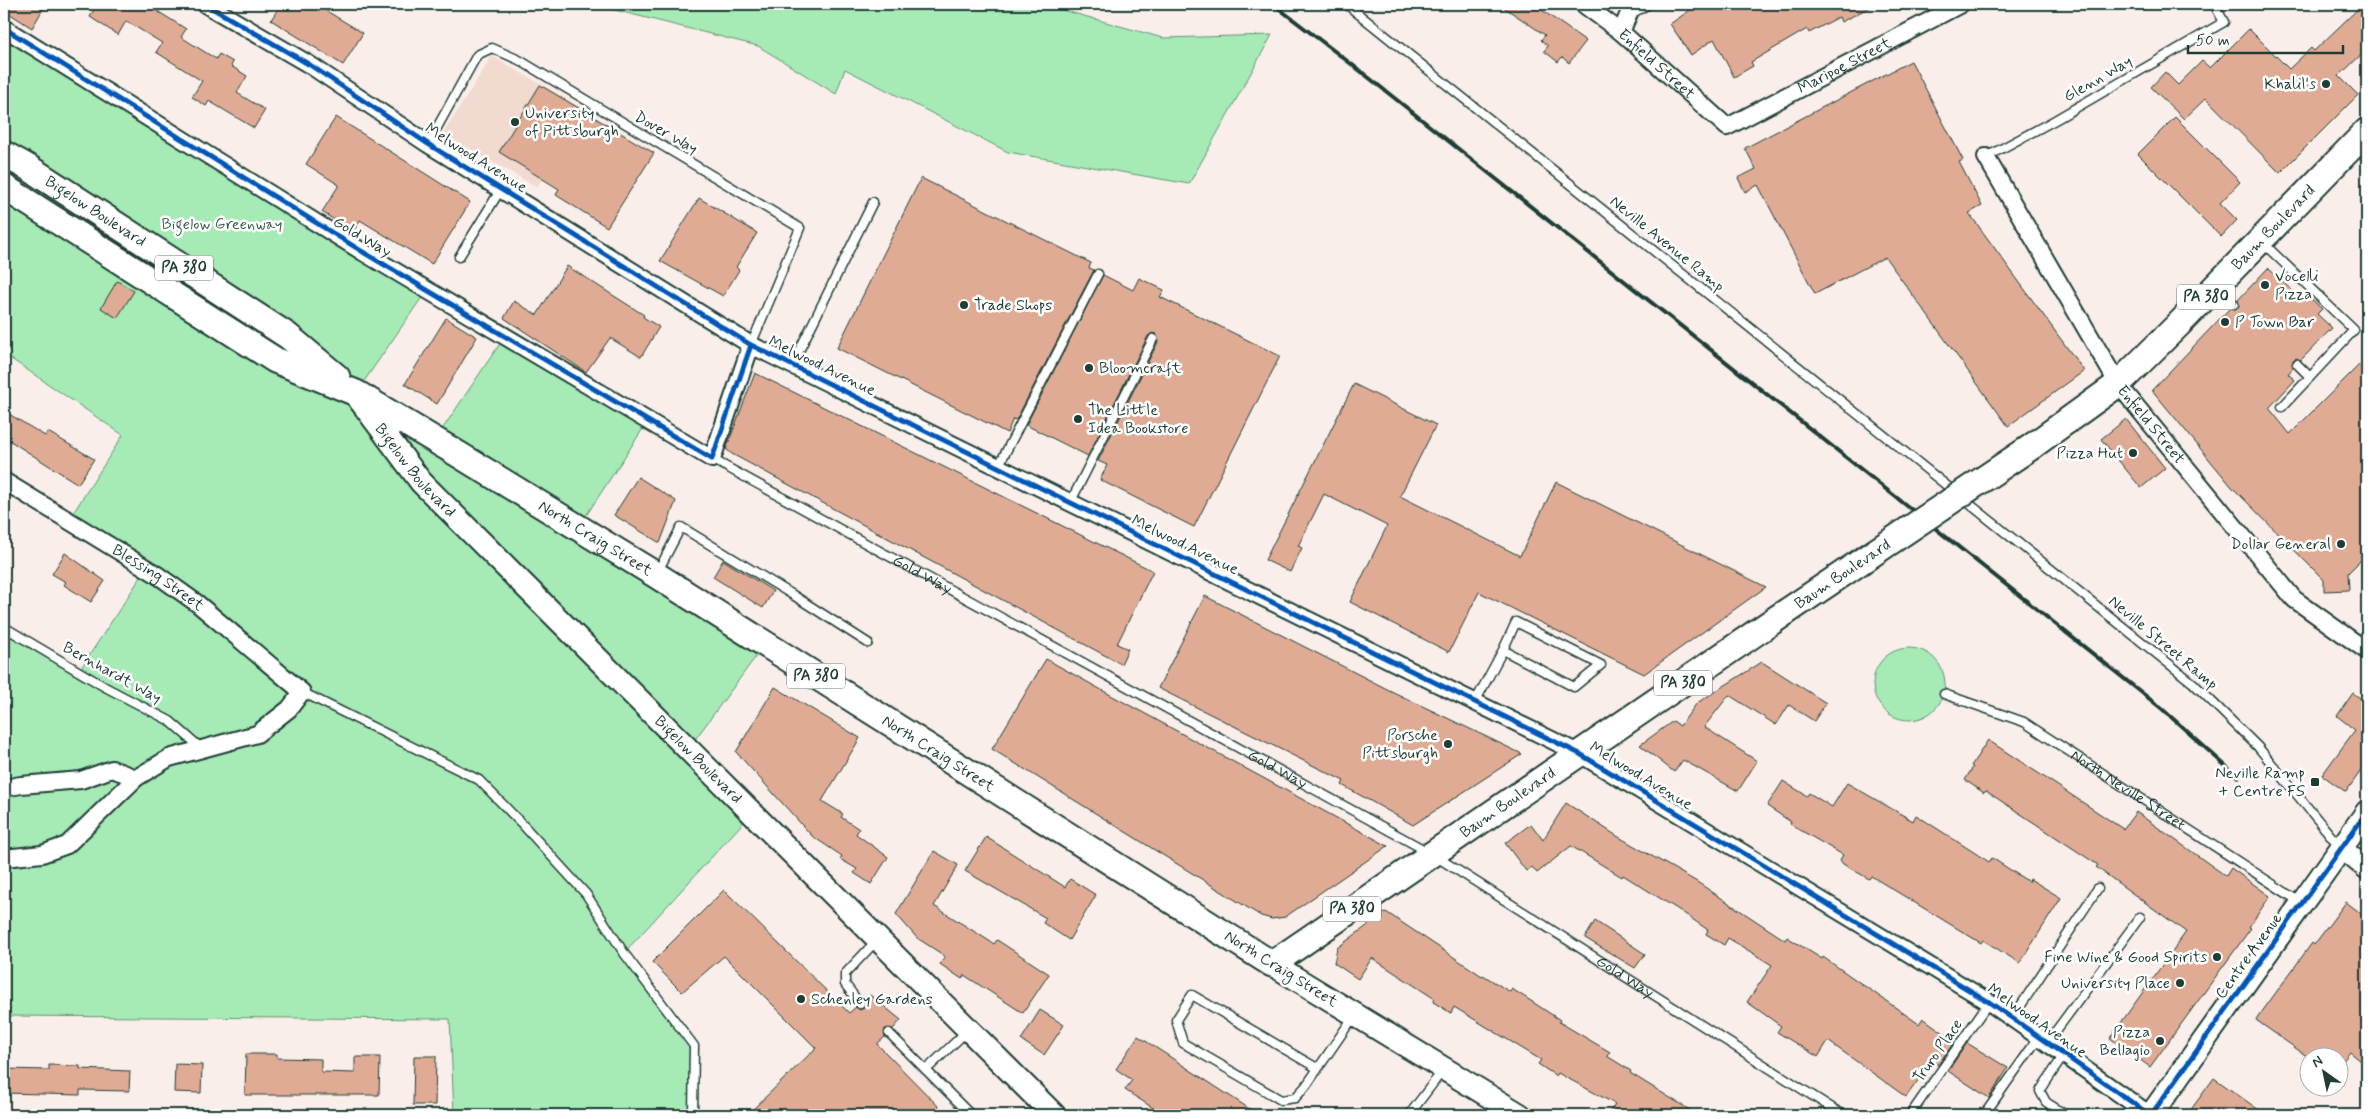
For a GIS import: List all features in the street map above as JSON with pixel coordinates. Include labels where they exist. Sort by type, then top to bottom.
[{"type":"main road","name":"Baum Boulevard","points":[[1272,964],[1786,612],[2031,447],[2118,384],[2367,131]]},
{"type":"main road","name":"Bigelow Boulevard","points":[[4,154],[29,168],[288,336],[356,394],[421,482],[1054,1115]]},
{"type":"main road","name":"Bigelow Boulevard","points":[[4,186],[275,360],[356,394]]},
{"type":"main road","name":"North Craig Street","points":[[356,394],[656,575],[1272,964],[1520,1115]]},
{"type":"main road","name":"Centre Avenue","points":[[2150,1115],[2367,812]]},
{"type":"street","name":"Melwood Avenue","points":[[205,4],[310,66],[428,144],[751,345],[1580,754],[1989,1002],[2150,1115]]},
{"type":"street","name":"Enfield Street","points":[[1583,4],[1621,32],[1727,127]]},
{"type":"street","name":"Maripoe Street","points":[[1727,127],[1961,4]]},
{"type":"street","points":[[1621,32],[1631,9]]},
{"type":"street","name":"Gold Way","points":[[4,28],[363,252],[712,459]]},
{"type":"street","name":"Enfield Street","points":[[1986,157],[2118,384],[2294,598],[2367,651]]},
{"type":"street","points":[[712,459],[751,345]]},
{"type":"street","name":"Blessing Street","points":[[4,481],[163,579],[198,604],[302,692]]},
{"type":"street","points":[[4,858],[42,854],[67,845],[136,778],[169,758],[257,734],[289,709],[302,692]]},
{"type":"street","points":[[4,788],[81,780],[112,769],[136,778]]},
{"type":"street","points":[[2341,848],[2367,868]]},
{"type":"lane","name":"Neville Avenue Ramp","points":[[1346,4],[1619,224],[1972,504]]},
{"type":"lane","points":[[1631,9],[1649,4]]},
{"type":"lane","name":"Glenn Way","points":[[1986,157],[2055,120],[2224,22],[2214,4]]},
{"type":"lane","name":"Dover Way","points":[[428,144],[477,55],[492,48],[519,60],[800,228],[751,345]]},
{"type":"lane","points":[[459,257],[501,189]]},
{"type":"lane","points":[[792,365],[873,202]]},
{"type":"lane","points":[[2261,240],[2354,330],[2282,407]]},
{"type":"lane","points":[[998,467],[1098,274]]},
{"type":"lane","points":[[2216,286],[2234,304]]},
{"type":"lane","points":[[1070,503],[1154,339]]},
{"type":"lane","points":[[2297,364],[2310,377]]},
{"type":"lane","name":"Gold Way","points":[[712,459],[1432,854],[1843,1115]]},
{"type":"lane","name":"Neville Street Ramp","points":[[1972,504],[2194,683],[2258,747],[2341,848]]},
{"type":"lane","points":[[656,575],[681,528],[793,594],[868,643]]},
{"type":"lane","points":[[1475,702],[1504,650],[1516,622],[1601,665],[1574,687],[1504,650]]},
{"type":"lane","name":"Bernhardt Way","points":[[4,627],[105,687],[170,721],[202,748]]},
{"type":"lane","points":[[302,692],[479,780],[523,825],[586,894],[624,953],[694,1046],[693,1115]]},
{"type":"lane","name":"North Neville Street","points":[[1944,694],[2024,722],[2302,903]]},
{"type":"lane","points":[[2012,1019],[2098,888]]},
{"type":"lane","points":[[1984,1115],[2140,917]]},
{"type":"lane","points":[[860,1004],[849,992],[845,984],[845,974],[878,939]]},
{"type":"lane","points":[[1316,1068],[1192,995],[1176,1020],[1183,1043],[1281,1100],[1295,1098],[1306,1086],[1316,1068],[1355,1015]]},
{"type":"lane","name":"Truro Place","points":[[1910,1115],[1989,1002]]},
{"type":"lane","points":[[926,1070],[968,1030]]},
{"type":"lane","points":[[889,1033],[965,1113]]},
{"type":"lane","points":[[2064,1055],[2040,1091],[2046,1102],[2066,1115]]},
{"type":"lane","points":[[1409,1115],[1444,1069]]},
{"type":"lane","points":[[2047,1115],[2053,1107]]},
{"type":"shaded area","name":"University of Pittsburgh","points":[[492,56],[587,111],[537,187],[443,134]]},
{"type":"green space","points":[[591,4],[1041,4],[1163,38],[1272,35],[1189,184],[1008,152],[845,69],[836,94],[758,46]]},
{"type":"green space","name":"Bigelow Greenway","points":[[4,24],[427,290],[356,393],[435,440],[505,336],[648,421],[578,528],[765,644],[688,749],[752,813],[624,953],[694,1046],[688,1115],[454,1115],[450,1019],[4,1016],[4,627],[79,671],[146,569],[68,521],[123,435],[4,354],[4,205],[29,168],[4,154]]},
{"type":"green space","points":[[1909,648],[1929,654],[1939,664],[1945,684],[1939,704],[1929,714],[1909,720],[1889,714],[1879,704],[1873,684],[1879,664],[1889,654]]},
{"type":"building","points":[[4,4],[46,4],[32,28],[4,10]]},
{"type":"building","points":[[97,4],[146,4],[186,29],[181,37],[216,59],[219,54],[233,62],[231,66],[247,76],[237,93],[265,110],[254,128],[209,101],[206,106],[192,97],[202,81],[156,52],[162,43],[126,21],[118,35],[90,17]]},
{"type":"building","points":[[281,4],[315,4],[363,33],[343,65],[271,20]]},
{"type":"building","points":[[1499,4],[1533,4],[1586,41],[1569,63],[1562,57],[1558,62],[1544,51],[1548,46],[1541,40],[1545,35]]},
{"type":"building","points":[[1699,4],[1876,4],[1841,22],[1839,17],[1809,33],[1807,29],[1751,62],[1753,66],[1734,77],[1714,39],[1691,55],[1670,24]]},
{"type":"building","points":[[2363,4],[2367,4],[2367,49],[2339,76],[2358,95],[2280,173],[2206,98],[2184,119],[2151,87],[2165,72],[2178,85],[2202,61],[2210,68],[2249,29],[2289,69],[2311,48],[2314,51]]},
{"type":"building","points":[[1911,61],[1963,160],[1959,162],[1982,206],[1969,213],[2084,371],[2008,426],[1885,257],[1815,294],[1758,185],[1745,192],[1738,178],[1756,169],[1745,148]]},
{"type":"building","points":[[540,85],[654,153],[607,227],[556,195],[559,189],[499,152]]},
{"type":"building","points":[[336,117],[470,202],[432,264],[360,220],[353,232],[322,212],[339,185],[306,164]]},
{"type":"building","points":[[2175,117],[2240,182],[2220,203],[2237,220],[2221,237],[2138,154]]},
{"type":"building","name":"Trade Shops","points":[[921,178],[1091,263],[1089,268],[1094,270],[1016,420],[1013,419],[1007,433],[837,348]]},
{"type":"building","points":[[699,198],[757,233],[736,267],[739,270],[723,296],[660,261]]},
{"type":"building","points":[[567,266],[644,315],[643,317],[659,327],[641,357],[610,338],[586,372],[504,318],[514,301],[537,315]]},
{"type":"building","points":[[2268,268],[2300,298],[2305,293],[2322,309],[2317,314],[2332,328],[2301,360],[2296,358],[2293,360],[2293,368],[2288,374],[2295,380],[2269,408],[2290,434],[2367,357],[2367,554],[2348,573],[2349,590],[2324,591],[2324,580],[2232,487],[2152,390],[2230,308],[2235,309],[2238,307],[2238,300]]},
{"type":"building","points":[[1103,275],[1133,290],[1139,278],[1164,290],[1160,297],[1280,356],[1194,527],[1100,480],[1107,465],[1098,461],[1158,342],[1156,334],[1152,333],[1148,336],[1088,456],[1026,425]]},
{"type":"building","points":[[117,281],[134,291],[117,318],[101,308]]},
{"type":"building","points":[[446,318],[477,337],[437,404],[405,384]]},
{"type":"building","points":[[755,373],[1153,571],[1117,644],[1128,649],[1121,664],[732,454],[726,449]]},
{"type":"building","points":[[1354,384],[1436,425],[1400,496],[1520,556],[1556,482],[1766,587],[1644,674],[1479,592],[1449,652],[1350,602],[1387,526],[1324,494],[1298,546],[1302,548],[1290,572],[1265,560]]},
{"type":"building","points":[[4,411],[45,436],[48,432],[94,459],[78,484],[4,437]]},
{"type":"building","name":"Pizza Hut","points":[[2126,419],[2165,468],[2141,488],[2101,439]]},
{"type":"building","points":[[638,477],[676,501],[660,543],[614,515]]},
{"type":"building","points":[[65,553],[105,581],[91,602],[64,585],[66,582],[52,574]]},
{"type":"building","points":[[723,560],[773,591],[763,608],[713,577]]},
{"type":"building","points":[[1205,596],[1389,690],[1522,754],[1413,825],[1342,785],[1344,781],[1158,688]]},
{"type":"building","points":[[1046,659],[1388,846],[1285,917],[1272,919],[1261,916],[992,749]]},
{"type":"building","points":[[1762,662],[1826,703],[1814,721],[1789,705],[1776,725],[1729,695],[1704,727],[1757,761],[1738,791],[1683,760],[1674,772],[1640,745],[1673,721],[1680,726],[1697,703]]},
{"type":"building","points":[[775,687],[860,738],[822,801],[843,814],[841,817],[859,829],[856,834],[888,857],[871,884],[854,873],[857,869],[840,859],[842,856],[812,836],[736,752]]},
{"type":"building","points":[[2353,693],[2367,703],[2367,762],[2346,792],[2322,775],[2355,730],[2337,716]]},
{"type":"building","points":[[1988,740],[2123,829],[2136,812],[2226,876],[2231,868],[2270,896],[2249,927],[2251,928],[2150,1067],[2110,1038],[2186,932],[2096,867],[2098,865],[1986,791],[1984,793],[1965,780],[1973,767],[1971,766]]},
{"type":"building","points":[[1783,781],[1807,796],[1809,793],[1832,807],[1847,783],[1913,821],[1916,815],[1989,862],[1992,858],[2029,882],[2030,879],[2061,898],[2020,963],[1983,940],[1981,943],[1871,876],[1869,879],[1843,864],[1840,860],[1843,855],[1790,824],[1791,822],[1767,806]]},
{"type":"building","points":[[1566,803],[1617,836],[1697,882],[1785,940],[1787,937],[1822,959],[1823,957],[1919,1024],[1923,1018],[1955,1041],[1938,1065],[1932,1061],[1906,1097],[1828,1041],[1818,1057],[1777,1032],[1781,1026],[1747,1002],[1772,965],[1728,938],[1724,945],[1706,934],[1708,930],[1682,912],[1623,875],[1622,877],[1571,846],[1537,873],[1532,867],[1526,871],[1505,843],[1531,824],[1543,840]]},
{"type":"building","points":[[986,837],[1065,887],[1070,879],[1096,895],[1069,940],[1043,923],[1046,918],[965,871]]},
{"type":"building","points":[[934,851],[958,865],[934,906],[994,944],[997,940],[1049,974],[1023,1013],[964,975],[962,979],[940,964],[945,956],[917,938],[896,914]]},
{"type":"building","name":"Schenley Gardens","points":[[724,890],[849,1013],[856,1007],[860,1010],[864,1008],[864,1000],[870,995],[901,1020],[893,1029],[885,1029],[885,1037],[877,1044],[947,1115],[747,1115],[816,1048],[724,956],[682,992],[652,962]]},
{"type":"building","points":[[2346,902],[2367,918],[2367,1066],[2350,1052],[2348,1054],[2348,1046],[2298,1046],[2298,1050],[2256,1020],[2312,943],[2314,945]]},
{"type":"building","points":[[1386,912],[1482,976],[1510,992],[1512,989],[1560,1020],[1559,1022],[1610,1052],[1607,1056],[1631,1071],[1630,1073],[1698,1115],[1608,1115],[1615,1104],[1558,1073],[1556,1076],[1538,1064],[1541,1060],[1454,1007],[1451,1013],[1433,1002],[1435,999],[1372,958],[1358,979],[1334,963],[1337,948]]},
{"type":"building","points":[[1595,921],[1645,954],[1635,968],[1585,938]]},
{"type":"building","points":[[1040,1010],[1064,1025],[1044,1055],[1021,1040]]},
{"type":"building","points":[[1138,1036],[1259,1115],[1164,1115],[1125,1090],[1132,1080],[1116,1069]]},
{"type":"building","points":[[1967,1043],[2008,1068],[1989,1098],[1948,1071]]},
{"type":"building","points":[[246,1054],[277,1054],[277,1058],[321,1059],[321,1072],[355,1073],[355,1057],[380,1057],[379,1095],[245,1095]]},
{"type":"building","points":[[414,1056],[436,1056],[435,1105],[413,1105]]},
{"type":"building","points":[[175,1064],[202,1065],[201,1093],[174,1092]]},
{"type":"building","points":[[49,1065],[80,1066],[80,1069],[130,1071],[129,1091],[80,1090],[80,1095],[4,1093],[4,1069],[49,1070]]},
{"type":"building","points":[[2214,1078],[2266,1115],[2187,1115]]},
{"type":"railway","points":[[1273,4],[1363,73],[2161,708],[2238,777]]},
{"type":"cycle path","points":[[205,4],[310,65],[428,144],[751,345],[1580,754],[1989,1002],[2150,1115]]},
{"type":"cycle path","points":[[4,28],[363,252],[712,459],[751,345]]},
{"type":"cycle path","points":[[2151,1115],[2367,812]]},
{"type":"place","name":"Khalil's","points":[[2326,84]]},
{"type":"place","name":"University of Pittsburgh","points":[[515,122]]},
{"type":"place","name":"Vocelli Pizza","points":[[2265,285]]},
{"type":"place","name":"Trade Shops","points":[[964,305]]},
{"type":"place","name":"P Town Bar","points":[[2225,322]]},
{"type":"place","name":"Bloomcraft","points":[[1089,368]]},
{"type":"place","name":"The Little Idea Bookstore","points":[[1078,419]]},
{"type":"place","name":"Pizza Hut","points":[[2133,453]]},
{"type":"place","name":"Dollar General","points":[[2341,544]]},
{"type":"place","name":"Porsche Pittsburgh","points":[[1448,744]]},
{"type":"place","name":"Neville Ramp + Centre FS","points":[[2315,782]]},
{"type":"place","name":"Fine Wine & Good Spirits","points":[[2217,957]]},
{"type":"place","name":"University Place","points":[[2180,983]]},
{"type":"place","name":"Schenley Gardens","points":[[801,999]]},
{"type":"place","name":"Pizza Bellagio","points":[[2160,1041]]}]
